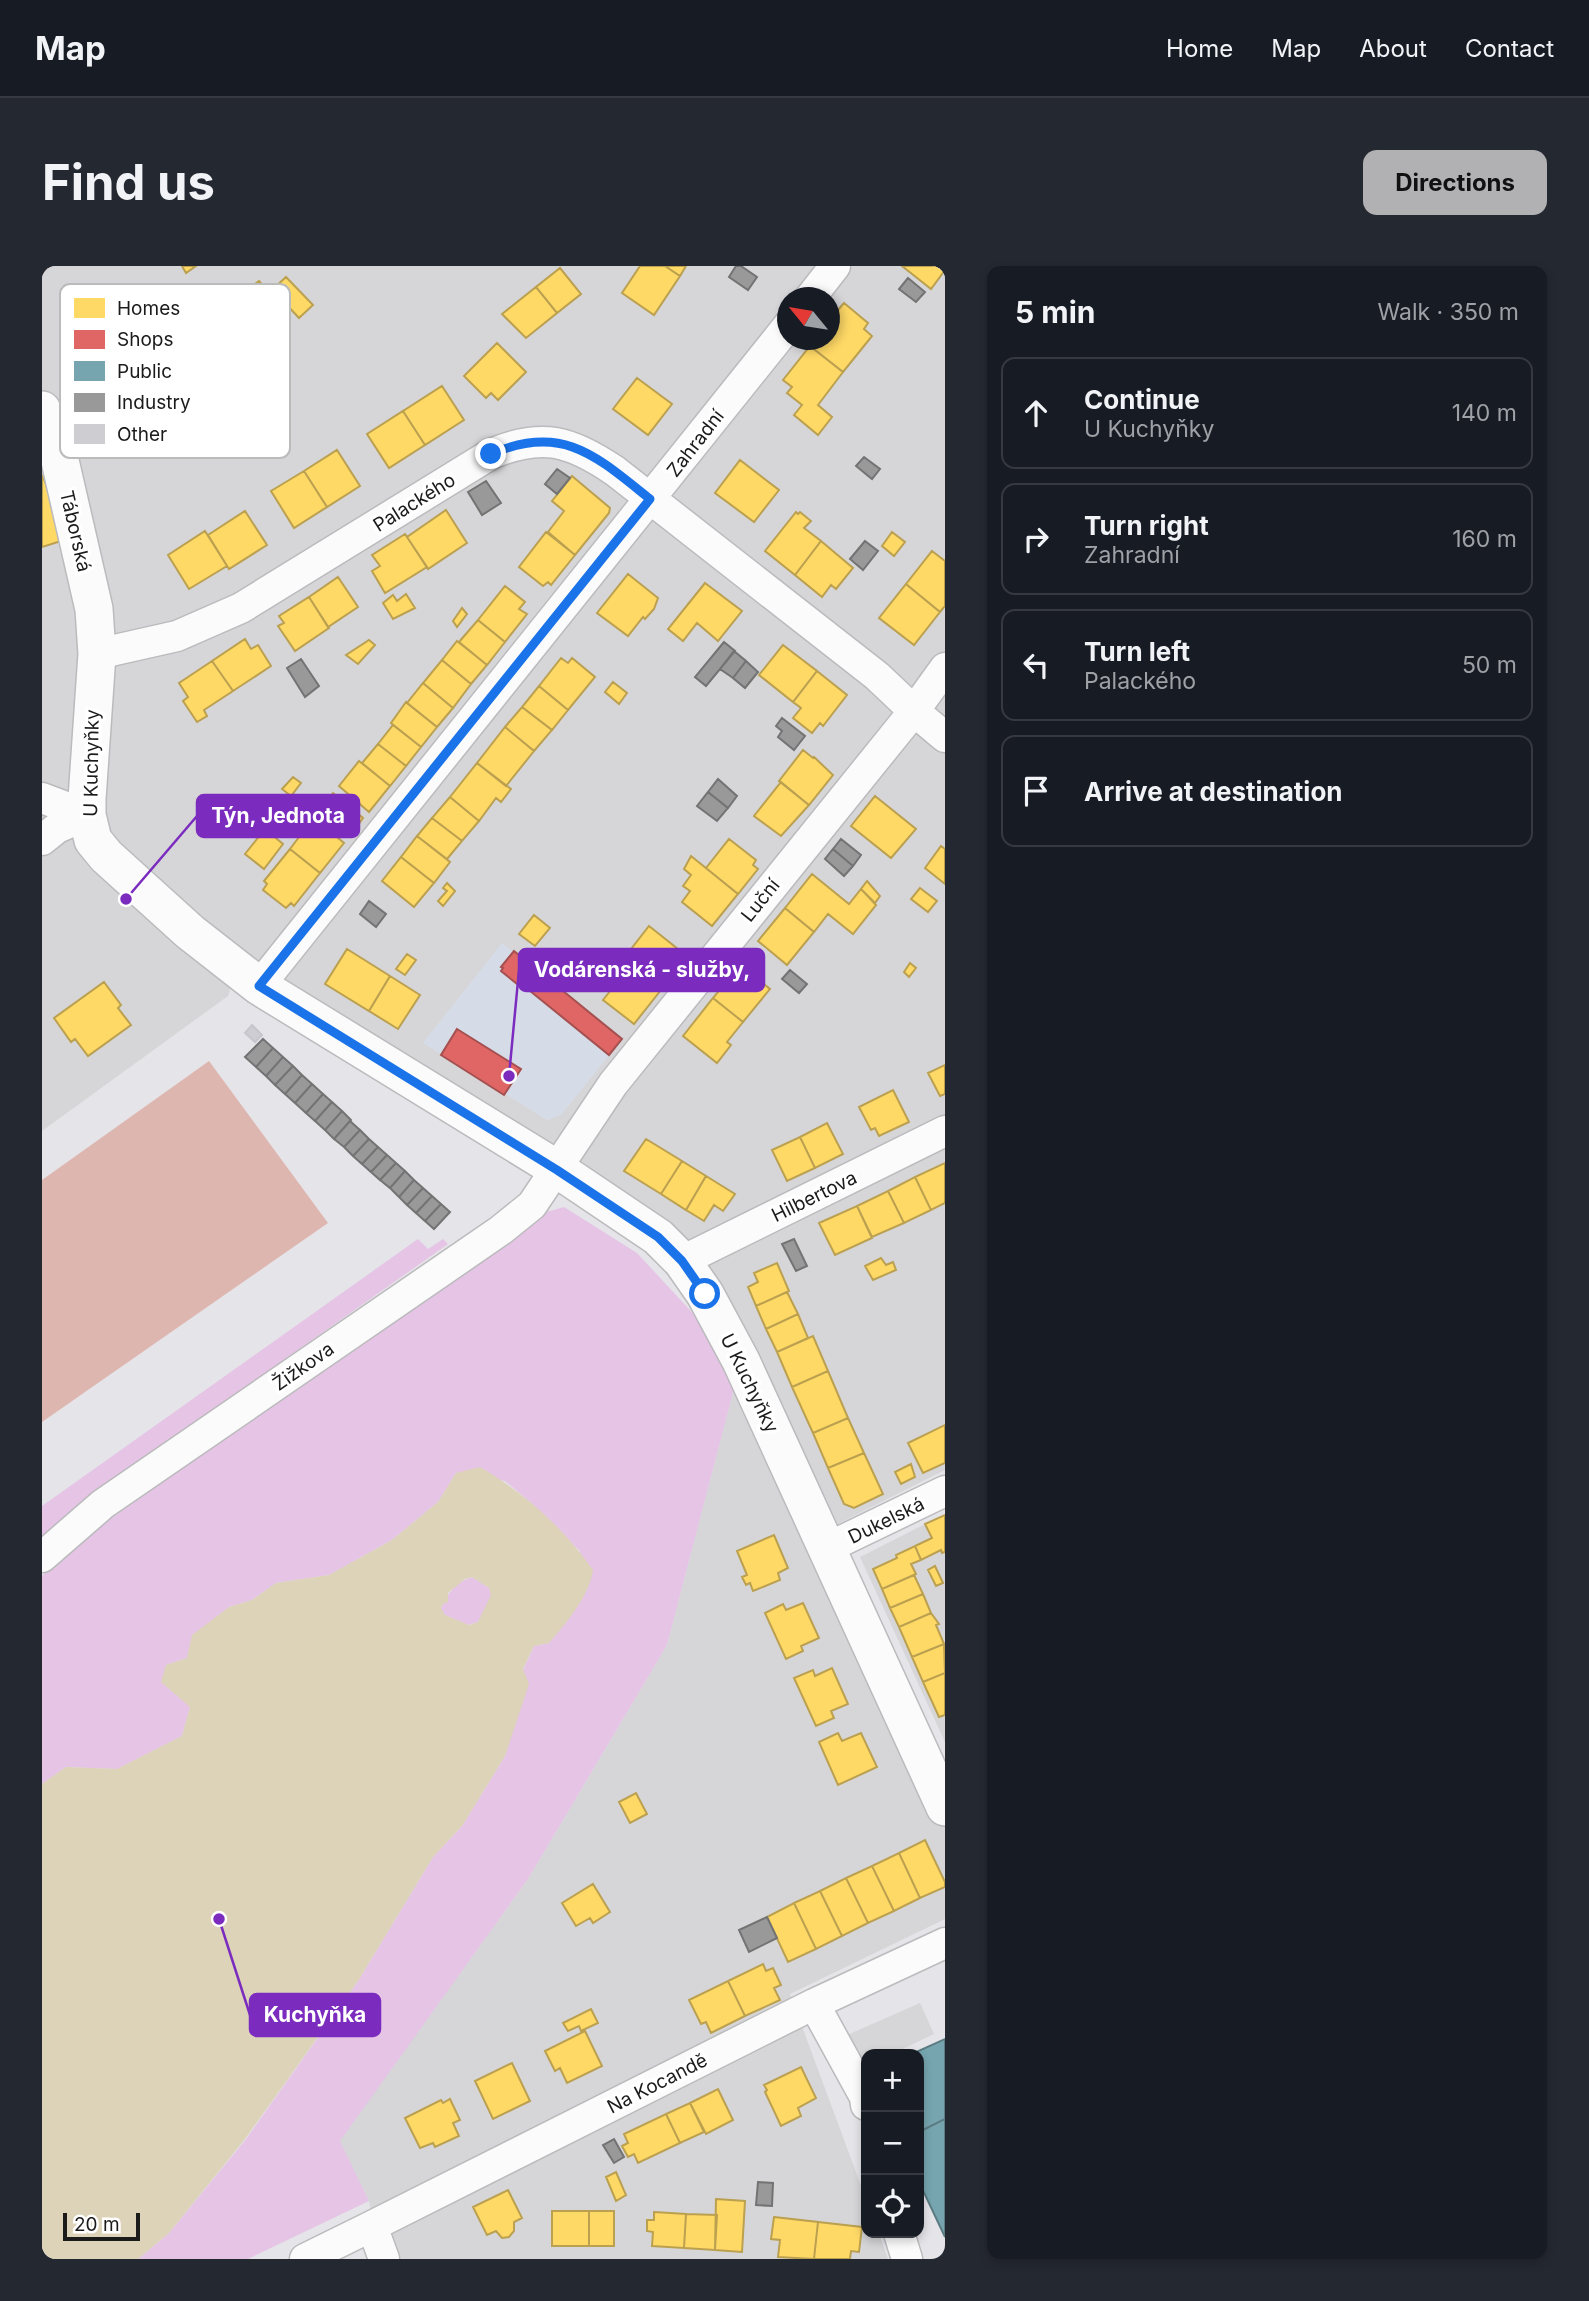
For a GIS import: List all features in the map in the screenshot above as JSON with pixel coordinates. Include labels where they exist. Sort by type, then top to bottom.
[{"type":"street","points":[[819,287],[835,266]]},
{"type":"street","name":"Zahradní","points":[[259,986],[777,340]]},
{"type":"street","name":"Táborská","points":[[42,410],[58,452],[94,609],[97,654]]},
{"type":"street","name":"Palackého","points":[[97,654],[177,636],[241,608],[491,454],[512,445],[555,441],[593,456],[650,499],[877,676],[945,737]]},
{"type":"street","name":"U Kuchyňky","points":[[97,654],[87,768],[87,816],[93,840],[106,856],[190,932],[259,986],[557,1170],[658,1237],[682,1261],[705,1294],[741,1361],[945,1807]]},
{"type":"street","name":"Luční","points":[[557,1170],[613,1084],[914,711],[945,668]]},
{"type":"street","points":[[42,798],[87,816]]},
{"type":"street","points":[[42,840],[57,828],[87,816]]},
{"type":"street","name":"Hilbertova","points":[[682,1261],[945,1131]]},
{"type":"street","name":"Žižkova","points":[[42,1557],[103,1504],[501,1230],[532,1205],[557,1170]]},
{"type":"street","name":"Dukelská","points":[[827,1548],[945,1491]]},
{"type":"street","name":"Na Kocandě","points":[[305,2259],[814,2004],[945,1943]]},
{"type":"street","points":[[814,2004],[861,2090]]},
{"type":"street","points":[[372,2226],[384,2259]]},
{"type":"street","points":[[901,2238],[907,2259]]},
{"type":"shaded area","points":[[42,266],[945,266],[945,1470],[820,1533],[945,1807],[945,1919],[790,1994],[861,2186],[861,2238],[881,2238],[888,2259],[378,2259],[369,2201],[339,2141],[528,1879],[667,1645],[741,1361],[682,1261],[237,969],[228,996],[42,1131]]},
{"type":"shaded area","points":[[502,943],[622,1039],[561,1115],[547,1120],[423,1043]]},
{"type":"shaded area","points":[[209,1061],[328,1223],[42,1422],[42,1180]]},
{"type":"shaded area","points":[[564,1207],[637,1253],[701,1322],[736,1381],[667,1645],[528,1879],[340,2141],[369,2201],[248,2259],[138,2259],[169,2233],[246,2139],[358,1981],[433,1857],[462,1826],[505,1756],[523,1670],[534,1646],[549,1643],[580,1551],[505,1481],[456,1473],[438,1502],[392,1540],[329,1575],[276,1583],[252,1600],[229,1607],[187,1658],[166,1665],[190,1707],[182,1736],[117,1769],[66,1767],[42,1784],[42,1576],[99,1527],[546,1212]]},
{"type":"shaded area","points":[[418,1239],[428,1249],[443,1239],[448,1244],[81,1503],[42,1538],[42,1506]]},
{"type":"shaded area","points":[[480,1467],[512,1488],[556,1526],[593,1570],[587,1590],[576,1609],[549,1643],[534,1646],[523,1669],[529,1684],[505,1756],[462,1826],[433,1857],[358,1981],[245,2139],[169,2233],[138,2259],[42,2259],[42,1784],[66,1767],[117,1769],[182,1736],[190,1707],[161,1682],[166,1665],[187,1658],[192,1635],[229,1607],[252,1600],[276,1583],[329,1575],[392,1540],[438,1502],[456,1473]],"holes":[[[472,1577],[489,1588],[491,1595],[478,1622],[469,1625],[445,1615],[441,1608],[448,1602],[448,1593],[465,1579]]]},
{"type":"shaded area","points":[[945,1514],[945,1742],[860,1557]]},
{"type":"shaded area","points":[[472,1577],[489,1588],[492,1595],[478,1622],[468,1625],[445,1615],[441,1609],[453,1589]]},
{"type":"shaded area","points":[[920,2003],[934,2034],[902,2049],[861,2049],[861,2069],[845,2036]]},
{"type":"building: Homes","points":[[182,266],[196,266],[186,273]]},
{"type":"building: Homes","points":[[640,266],[665,266],[680,276],[654,315],[622,293]]},
{"type":"building: Homes","points":[[665,266],[686,266],[680,276]]},
{"type":"building: Homes","points":[[902,266],[945,266],[945,270],[931,289]]},
{"type":"building: Homes","points":[[560,268],[581,294],[557,313],[536,287]]},
{"type":"building: Homes","points":[[286,277],[313,305],[299,318],[290,308],[290,284],[278,284]]},
{"type":"building: Homes","points":[[536,287],[557,313],[526,338],[502,314]]},
{"type":"building: Homes","points":[[844,303],[868,323],[864,329],[872,336],[843,372],[815,350],[840,350],[840,308]]},
{"type":"building: Homes","points":[[497,343],[526,372],[498,400],[491,393],[486,398],[464,376]]},
{"type":"building: Homes","points":[[807,350],[815,350],[843,372],[818,405],[832,417],[818,435],[794,415],[802,405],[787,393],[792,387],[783,380]]},
{"type":"building: Homes","points":[[637,378],[672,404],[648,435],[613,409]]},
{"type":"building: Homes","points":[[442,386],[464,420],[425,445],[403,411]]},
{"type":"building: Homes","points":[[403,411],[425,445],[389,468],[367,434]]},
{"type":"building: Homes","points":[[337,450],[360,486],[327,507],[304,471]]},
{"type":"building: Homes","points":[[740,460],[779,490],[754,522],[715,493]]},
{"type":"building: Homes","points":[[304,471],[327,507],[294,528],[271,491]]},
{"type":"building: Homes","points":[[42,475],[50,493],[61,541],[42,547]]},
{"type":"building: Homes","points":[[572,476],[610,508],[609,513],[575,555],[548,532],[564,511],[552,501]]},
{"type":"building: Homes","points":[[446,510],[467,543],[428,569],[407,537]]},
{"type":"building: Homes","points":[[245,511],[267,545],[229,569],[208,535]]},
{"type":"building: Homes","points":[[796,512],[811,521],[804,528],[821,541],[795,575],[765,551]]},
{"type":"building: Homes","points":[[205,531],[227,566],[189,589],[168,555]]},
{"type":"building: Homes","points":[[546,532],[575,555],[551,585],[548,582],[543,586],[519,567]]},
{"type":"building: Homes","points":[[892,532],[905,542],[894,556],[882,546]]},
{"type":"building: Homes","points":[[405,534],[427,567],[385,593],[372,571],[380,566],[372,555]]},
{"type":"building: Homes","points":[[821,541],[853,568],[836,589],[831,585],[822,597],[795,575]]},
{"type":"building: Homes","points":[[932,551],[945,561],[945,606],[940,612],[906,584]]},
{"type":"building: Homes","points":[[628,574],[658,598],[654,609],[645,619],[643,617],[628,636],[597,613]]},
{"type":"building: Homes","points":[[338,577],[358,607],[328,627],[309,597]]},
{"type":"building: Homes","points":[[705,583],[742,611],[718,641],[697,623],[683,641],[668,629]]},
{"type":"building: Homes","points":[[906,584],[940,612],[914,645],[879,618]]},
{"type":"building: Homes","points":[[505,586],[525,602],[519,609],[527,614],[505,642],[478,620]]},
{"type":"building: Homes","points":[[406,594],[415,608],[393,619],[383,603],[393,595],[397,601]]},
{"type":"building: Homes","points":[[309,597],[329,628],[295,651],[278,626],[284,623],[279,616]]},
{"type":"building: Homes","points":[[462,608],[467,614],[457,627],[453,621]]},
{"type":"building: Homes","points":[[478,620],[505,642],[487,665],[459,642]]},
{"type":"building: Homes","points":[[245,639],[251,649],[258,645],[271,666],[233,691],[212,661]]},
{"type":"building: Homes","points":[[369,640],[375,645],[358,664],[346,655]]},
{"type":"building: Homes","points":[[457,641],[487,665],[471,684],[442,660]]},
{"type":"building: Homes","points":[[783,645],[817,671],[793,702],[759,675]]},
{"type":"building: Homes","points":[[561,658],[568,663],[572,658],[595,677],[568,710],[539,686]]},
{"type":"building: Homes","points":[[442,660],[471,684],[453,708],[423,683]]},
{"type":"building: Homes","points":[[212,661],[233,691],[204,710],[207,716],[197,722],[183,701],[188,697],[179,683]]},
{"type":"building: Homes","points":[[817,671],[847,695],[823,726],[820,723],[812,733],[793,718],[801,708],[793,702]]},
{"type":"building: Homes","points":[[613,682],[627,693],[619,704],[605,692]]},
{"type":"building: Homes","points":[[423,683],[453,708],[437,727],[407,703]]},
{"type":"building: Homes","points":[[539,686],[568,710],[552,730],[522,707]]},
{"type":"building: Homes","points":[[406,702],[437,727],[421,747],[391,723]]},
{"type":"building: Homes","points":[[522,707],[552,730],[534,751],[505,727]]},
{"type":"building: Homes","points":[[393,725],[421,747],[406,766],[378,744]]},
{"type":"building: Homes","points":[[505,727],[534,751],[506,786],[477,763]]},
{"type":"building: Homes","points":[[378,744],[406,766],[390,786],[362,763]]},
{"type":"building: Homes","points":[[803,750],[833,775],[809,805],[779,781]]},
{"type":"building: Homes","points":[[359,761],[390,786],[369,812],[339,786]]},
{"type":"building: Homes","points":[[477,763],[511,789],[501,802],[496,798],[479,821],[450,797]]},
{"type":"building: Homes","points":[[293,777],[301,783],[291,796],[282,789]]},
{"type":"building: Homes","points":[[781,782],[809,805],[781,836],[754,816]]},
{"type":"building: Homes","points":[[333,793],[363,818],[356,828],[326,803]]},
{"type":"building: Homes","points":[[875,796],[916,829],[891,858],[851,826]]},
{"type":"building: Homes","points":[[450,797],[479,821],[462,841],[432,818]]},
{"type":"building: Homes","points":[[308,804],[319,813],[314,818],[344,843],[320,873],[290,849],[302,833],[291,825]]},
{"type":"building: Homes","points":[[432,818],[462,841],[447,859],[417,836]]},
{"type":"building: Homes","points":[[265,829],[283,844],[264,869],[245,854]]},
{"type":"building: Homes","points":[[417,836],[450,862],[434,883],[401,857]]},
{"type":"building: Homes","points":[[729,839],[756,860],[753,865],[758,869],[738,894],[706,868]]},
{"type":"building: Homes","points":[[941,846],[945,849],[945,884],[925,868]]},
{"type":"building: Homes","points":[[290,849],[320,873],[294,906],[291,903],[286,908],[263,890],[267,884],[264,881]]},
{"type":"building: Homes","points":[[691,856],[738,894],[712,926],[682,902],[690,891],[683,886],[691,875],[684,869]]},
{"type":"building: Homes","points":[[401,857],[434,883],[414,907],[382,881]]},
{"type":"building: Homes","points":[[812,874],[849,904],[861,889],[876,905],[853,934],[828,914],[814,932],[785,908]]},
{"type":"building: Homes","points":[[867,881],[880,896],[875,903],[861,889]]},
{"type":"building: Homes","points":[[447,883],[455,891],[443,906],[438,901],[447,891],[443,888]]},
{"type":"building: Homes","points":[[920,888],[937,901],[928,912],[911,899]]},
{"type":"building: Homes","points":[[785,908],[814,932],[787,965],[758,941]]},
{"type":"building: Homes","points":[[534,915],[550,928],[535,946],[519,934]]},
{"type":"building: Homes","points":[[649,926],[688,957],[661,990],[630,966],[639,955],[631,949]]},
{"type":"building: Homes","points":[[347,949],[390,976],[369,1011],[325,984]]},
{"type":"building: Homes","points":[[407,954],[416,960],[405,975],[396,969]]},
{"type":"building: Homes","points":[[910,963],[916,968],[909,977],[904,972]]},
{"type":"building: Homes","points":[[630,966],[661,990],[634,1024],[603,1000]]},
{"type":"building: Homes","points":[[744,968],[770,989],[743,1022],[713,998],[735,971],[739,975]]},
{"type":"building: Homes","points":[[390,976],[420,995],[398,1029],[369,1011]]},
{"type":"building: Homes","points":[[104,982],[121,1005],[118,1008],[131,1025],[88,1056],[75,1039],[71,1042],[54,1018]]},
{"type":"building: Homes","points":[[713,998],[743,1022],[727,1042],[731,1045],[717,1063],[683,1036]]},
{"type":"building: Homes","points":[[945,1065],[945,1094],[940,1096],[928,1073]]},
{"type":"building: Homes","points":[[893,1090],[909,1122],[879,1136],[875,1128],[871,1130],[859,1107]]},
{"type":"building: Homes","points":[[827,1123],[843,1154],[815,1168],[800,1137]]},
{"type":"building: Homes","points":[[800,1137],[815,1168],[787,1181],[772,1150]]},
{"type":"building: Homes","points":[[646,1139],[682,1161],[661,1194],[624,1171]]},
{"type":"building: Homes","points":[[682,1161],[706,1176],[686,1210],[661,1194]]},
{"type":"building: Homes","points":[[945,1163],[945,1203],[931,1210],[915,1177]]},
{"type":"building: Homes","points":[[706,1176],[735,1194],[723,1211],[714,1205],[704,1221],[686,1210]]},
{"type":"building: Homes","points":[[915,1177],[931,1210],[904,1223],[888,1191]]},
{"type":"building: Homes","points":[[888,1191],[904,1223],[872,1237],[857,1206]]},
{"type":"building: Homes","points":[[857,1206],[872,1238],[835,1255],[819,1223]]},
{"type":"building: Homes","points":[[881,1258],[886,1265],[893,1262],[896,1270],[873,1280],[865,1266]]},
{"type":"building: Homes","points":[[777,1263],[789,1291],[756,1306],[748,1287],[758,1282],[754,1273]]},
{"type":"building: Homes","points":[[787,1292],[798,1314],[766,1329],[756,1306]]},
{"type":"building: Homes","points":[[798,1314],[808,1338],[777,1352],[766,1329]]},
{"type":"building: Homes","points":[[813,1336],[828,1371],[792,1387],[777,1352]]},
{"type":"building: Homes","points":[[828,1371],[848,1418],[813,1433],[792,1387]]},
{"type":"building: Homes","points":[[848,1418],[864,1453],[828,1468],[813,1433]]},
{"type":"building: Homes","points":[[945,1425],[945,1463],[923,1473],[908,1443]]},
{"type":"building: Homes","points":[[864,1453],[883,1494],[854,1508],[844,1504],[828,1468]]},
{"type":"building: Homes","points":[[911,1464],[915,1477],[901,1484],[895,1472]]},
{"type":"building: Homes","points":[[945,1515],[945,1552],[942,1553],[941,1550],[921,1560],[915,1546],[932,1538],[925,1524]]},
{"type":"building: Homes","points":[[774,1535],[788,1568],[778,1573],[780,1580],[753,1591],[750,1583],[746,1585],[742,1577],[747,1575],[737,1551]]},
{"type":"building: Homes","points":[[915,1546],[921,1560],[911,1564],[916,1574],[882,1589],[873,1569]]},
{"type":"building: Homes","points":[[935,1566],[943,1583],[936,1586],[928,1570]]},
{"type":"building: Homes","points":[[914,1575],[923,1594],[890,1608],[882,1589]]},
{"type":"building: Homes","points":[[923,1594],[931,1613],[899,1627],[890,1608]]},
{"type":"building: Homes","points":[[803,1603],[819,1638],[801,1646],[803,1651],[786,1659],[765,1613],[783,1604],[786,1610]]},
{"type":"building: Homes","points":[[931,1613],[939,1624],[936,1625],[944,1644],[912,1657],[899,1627]]},
{"type":"building: Homes","points":[[944,1644],[945,1673],[923,1682],[912,1657]]},
{"type":"building: Homes","points":[[832,1668],[848,1704],[831,1711],[834,1718],[816,1726],[794,1678],[813,1670],[815,1676]]},
{"type":"building: Homes","points":[[945,1673],[945,1715],[939,1717],[923,1682]]},
{"type":"building: Homes","points":[[838,1733],[842,1741],[861,1733],[877,1767],[838,1785],[819,1742]]},
{"type":"building: Homes","points":[[636,1793],[647,1814],[630,1823],[619,1802]]},
{"type":"building: Homes","points":[[925,1840],[945,1887],[920,1898],[899,1853]]},
{"type":"building: Homes","points":[[899,1853],[920,1898],[894,1911],[872,1866]]},
{"type":"building: Homes","points":[[872,1866],[894,1911],[868,1923],[846,1878]]},
{"type":"building: Homes","points":[[846,1878],[868,1923],[842,1936],[820,1891]]},
{"type":"building: Homes","points":[[593,1884],[610,1912],[593,1923],[590,1918],[576,1926],[562,1903]]},
{"type":"building: Homes","points":[[820,1891],[842,1936],[816,1949],[794,1903]]},
{"type":"building: Homes","points":[[794,1903],[816,1949],[788,1962],[767,1917]]},
{"type":"building: Homes","points":[[763,1964],[766,1971],[773,1968],[781,1985],[774,1988],[780,2000],[745,2016],[728,1981]]},
{"type":"building: Homes","points":[[728,1981],[745,2016],[711,2033],[706,2022],[701,2024],[689,2000]]},
{"type":"building: Homes","points":[[591,2009],[598,2023],[581,2031],[579,2026],[568,2031],[563,2023]]},
{"type":"building: Homes","points":[[585,2031],[602,2066],[567,2083],[560,2068],[555,2071],[545,2051]]},
{"type":"building: Homes","points":[[512,2063],[530,2101],[493,2119],[475,2081]]},
{"type":"building: Homes","points":[[801,2067],[816,2098],[798,2108],[801,2116],[781,2126],[764,2085]]},
{"type":"building: Homes","points":[[718,2089],[733,2120],[706,2134],[690,2103]]},
{"type":"building: Homes","points":[[450,2099],[460,2120],[453,2123],[459,2136],[435,2147],[433,2143],[420,2148],[405,2118],[441,2100],[443,2103]]},
{"type":"building: Homes","points":[[690,2103],[704,2132],[680,2143],[666,2114]]},
{"type":"building: Homes","points":[[666,2114],[680,2143],[638,2163],[634,2154],[628,2157],[622,2146],[628,2143],[624,2134]]},
{"type":"building: Homes","points":[[616,2172],[626,2195],[616,2201],[606,2177]]},
{"type":"building: Homes","points":[[508,2190],[522,2218],[514,2222],[514,2231],[509,2237],[502,2238],[496,2231],[487,2235],[473,2207]]},
{"type":"building: Homes","points":[[716,2199],[745,2201],[742,2252],[715,2250]]},
{"type":"building: Homes","points":[[552,2211],[589,2211],[589,2246],[552,2246]]},
{"type":"building: Homes","points":[[589,2211],[614,2211],[614,2246],[589,2246]]},
{"type":"building: Homes","points":[[654,2212],[686,2214],[684,2248],[652,2246],[653,2232],[647,2231],[647,2220],[654,2220]]},
{"type":"building: Homes","points":[[686,2214],[717,2215],[715,2250],[684,2248]]},
{"type":"building: Homes","points":[[774,2217],[818,2222],[814,2259],[778,2257],[780,2240],[771,2239]]},
{"type":"building: Homes","points":[[818,2222],[861,2227],[859,2252],[851,2251],[850,2259],[814,2259]]},
{"type":"building: Shops","points":[[514,951],[622,1039],[609,1055],[519,982],[517,984],[501,971],[501,967]]},
{"type":"building: Shops","points":[[457,1029],[521,1069],[504,1095],[441,1055]]},
{"type":"building: Public","points":[[945,2039],[945,2119],[924,2130],[924,2049]]},
{"type":"building: Public","points":[[945,2119],[945,2237],[924,2193],[924,2130]]},
{"type":"building: Industry","points":[[736,266],[741,266],[757,277],[748,290],[729,277]]},
{"type":"building: Industry","points":[[908,278],[925,292],[916,302],[899,289]]},
{"type":"building: Industry","points":[[864,457],[880,469],[872,479],[856,466]]},
{"type":"building: Industry","points":[[557,469],[570,478],[557,494],[545,484]]},
{"type":"building: Industry","points":[[486,481],[501,503],[482,515],[468,492]]},
{"type":"building: Industry","points":[[865,541],[878,551],[863,570],[850,559]]},
{"type":"building: Industry","points":[[724,642],[735,651],[706,686],[695,677]]},
{"type":"building: Industry","points":[[734,651],[746,661],[733,678],[720,669]]},
{"type":"building: Industry","points":[[301,659],[319,686],[305,697],[287,668]]},
{"type":"building: Industry","points":[[746,661],[758,672],[745,688],[733,678]]},
{"type":"building: Industry","points":[[782,718],[805,736],[794,750],[778,737],[782,731],[776,726]]},
{"type":"building: Industry","points":[[718,779],[737,796],[728,808],[708,792]]},
{"type":"building: Industry","points":[[708,792],[728,808],[717,821],[697,806]]},
{"type":"building: Industry","points":[[841,839],[861,855],[853,866],[833,849]]},
{"type":"building: Industry","points":[[833,849],[853,866],[844,876],[825,859]]},
{"type":"building: Industry","points":[[369,901],[386,914],[376,927],[360,914]]},
{"type":"building: Industry","points":[[790,970],[807,984],[799,993],[782,979]]},
{"type":"building: Industry","points":[[263,1039],[273,1048],[256,1067],[245,1057]]},
{"type":"building: Industry","points":[[273,1048],[283,1057],[266,1076],[256,1067]]},
{"type":"building: Industry","points":[[283,1057],[293,1066],[275,1085],[266,1076]]},
{"type":"building: Industry","points":[[293,1066],[302,1075],[285,1094],[275,1085]]},
{"type":"building: Industry","points":[[302,1075],[312,1084],[295,1103],[285,1094]]},
{"type":"building: Industry","points":[[312,1084],[323,1094],[306,1113],[295,1103]]},
{"type":"building: Industry","points":[[323,1094],[332,1102],[315,1121],[306,1113]]},
{"type":"building: Industry","points":[[332,1102],[342,1111],[325,1130],[315,1121]]},
{"type":"building: Industry","points":[[342,1111],[351,1120],[334,1139],[325,1130]]},
{"type":"building: Industry","points":[[350,1121],[360,1130],[344,1147],[334,1139]]},
{"type":"building: Industry","points":[[360,1130],[369,1139],[353,1156],[344,1147]]},
{"type":"building: Industry","points":[[369,1139],[378,1147],[362,1164],[353,1156]]},
{"type":"building: Industry","points":[[378,1147],[387,1155],[371,1172],[362,1164]]},
{"type":"building: Industry","points":[[387,1155],[396,1163],[380,1180],[371,1172]]},
{"type":"building: Industry","points":[[396,1163],[405,1171],[390,1188],[380,1180]]},
{"type":"building: Industry","points":[[405,1171],[414,1180],[399,1197],[390,1188]]},
{"type":"building: Industry","points":[[414,1180],[423,1188],[407,1205],[399,1197]]},
{"type":"building: Industry","points":[[423,1188],[432,1196],[416,1213],[407,1205]]},
{"type":"building: Industry","points":[[432,1196],[441,1204],[425,1221],[416,1213]]},
{"type":"building: Industry","points":[[441,1204],[450,1212],[434,1229],[425,1221]]},
{"type":"building: Industry","points":[[794,1239],[807,1266],[796,1271],[782,1244]]},
{"type":"building: Industry","points":[[767,1917],[777,1938],[749,1952],[739,1930]]},
{"type":"building: Industry","points":[[614,2139],[624,2157],[614,2163],[603,2145]]},
{"type":"building: Industry","points":[[758,2182],[773,2183],[772,2206],[756,2205]]},
{"type":"building: Other","points":[[252,1025],[262,1035],[255,1042],[245,1033]]},
{"type":"place","name":"Týn, Jednota","points":[[126,899]]},
{"type":"place","name":"Vodárenská - služby,","points":[[509,1076]]},
{"type":"place","name":"Kuchyňka","points":[[219,1919]]},
{"type":"route","points":[[491,454],[512,445],[533,441],[555,441],[570,445],[593,456],[650,499],[259,986],[557,1170],[658,1237],[682,1261],[705,1294]]}]
